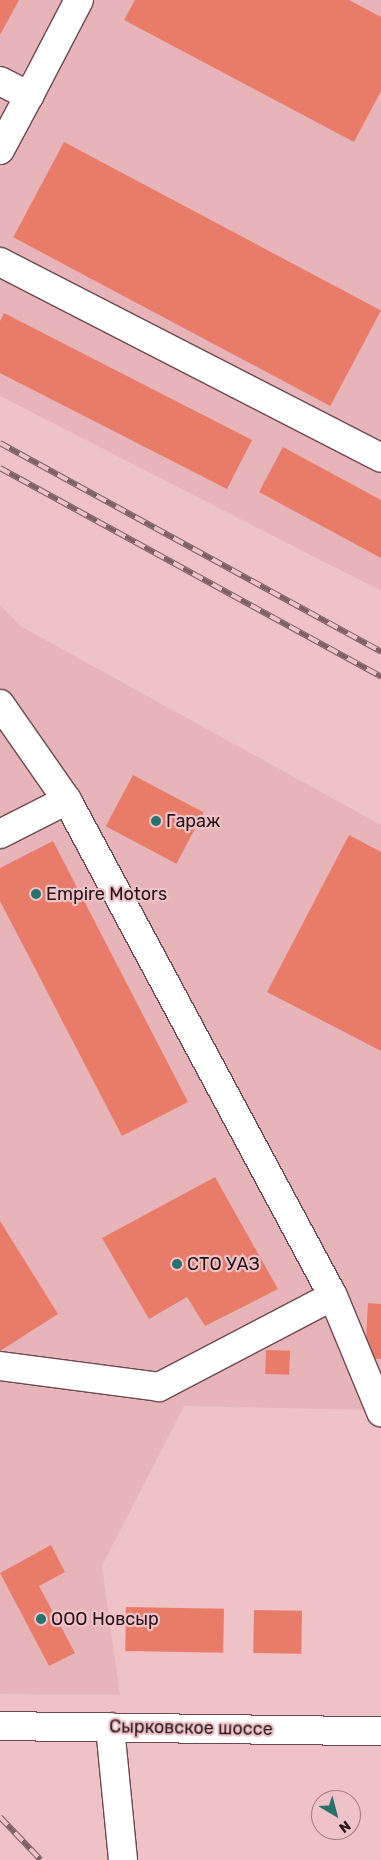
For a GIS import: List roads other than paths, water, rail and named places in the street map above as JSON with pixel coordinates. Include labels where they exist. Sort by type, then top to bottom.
[{"type":"main road","points":[[0,150],[78,0]]},
{"type":"main road","points":[[0,81],[28,96]]},
{"type":"main road","points":[[0,262],[381,458]]},
{"type":"main road","points":[[0,704],[67,800],[333,1296],[381,1412]]},
{"type":"main road","points":[[0,834],[67,800]]},
{"type":"main road","points":[[0,1366],[159,1387],[333,1296]]},
{"type":"main road","name":"Сырковское шоссе","points":[[0,1726],[381,1731]]},
{"type":"main road","points":[[110,1727],[123,1860]]},
{"type":"railway","points":[[0,443],[381,652]]},
{"type":"railway","points":[[0,468],[381,677]]},
{"type":"railway","points":[[0,1817],[41,1860]]},
{"type":"place","name":"Гараж","points":[[156,821]]},
{"type":"place","name":"Empire Motors","points":[[36,894]]},
{"type":"place","name":"СТО УАЗ","points":[[177,1264]]},
{"type":"place","name":"ООО Новсыр","points":[[41,1619]]}]
